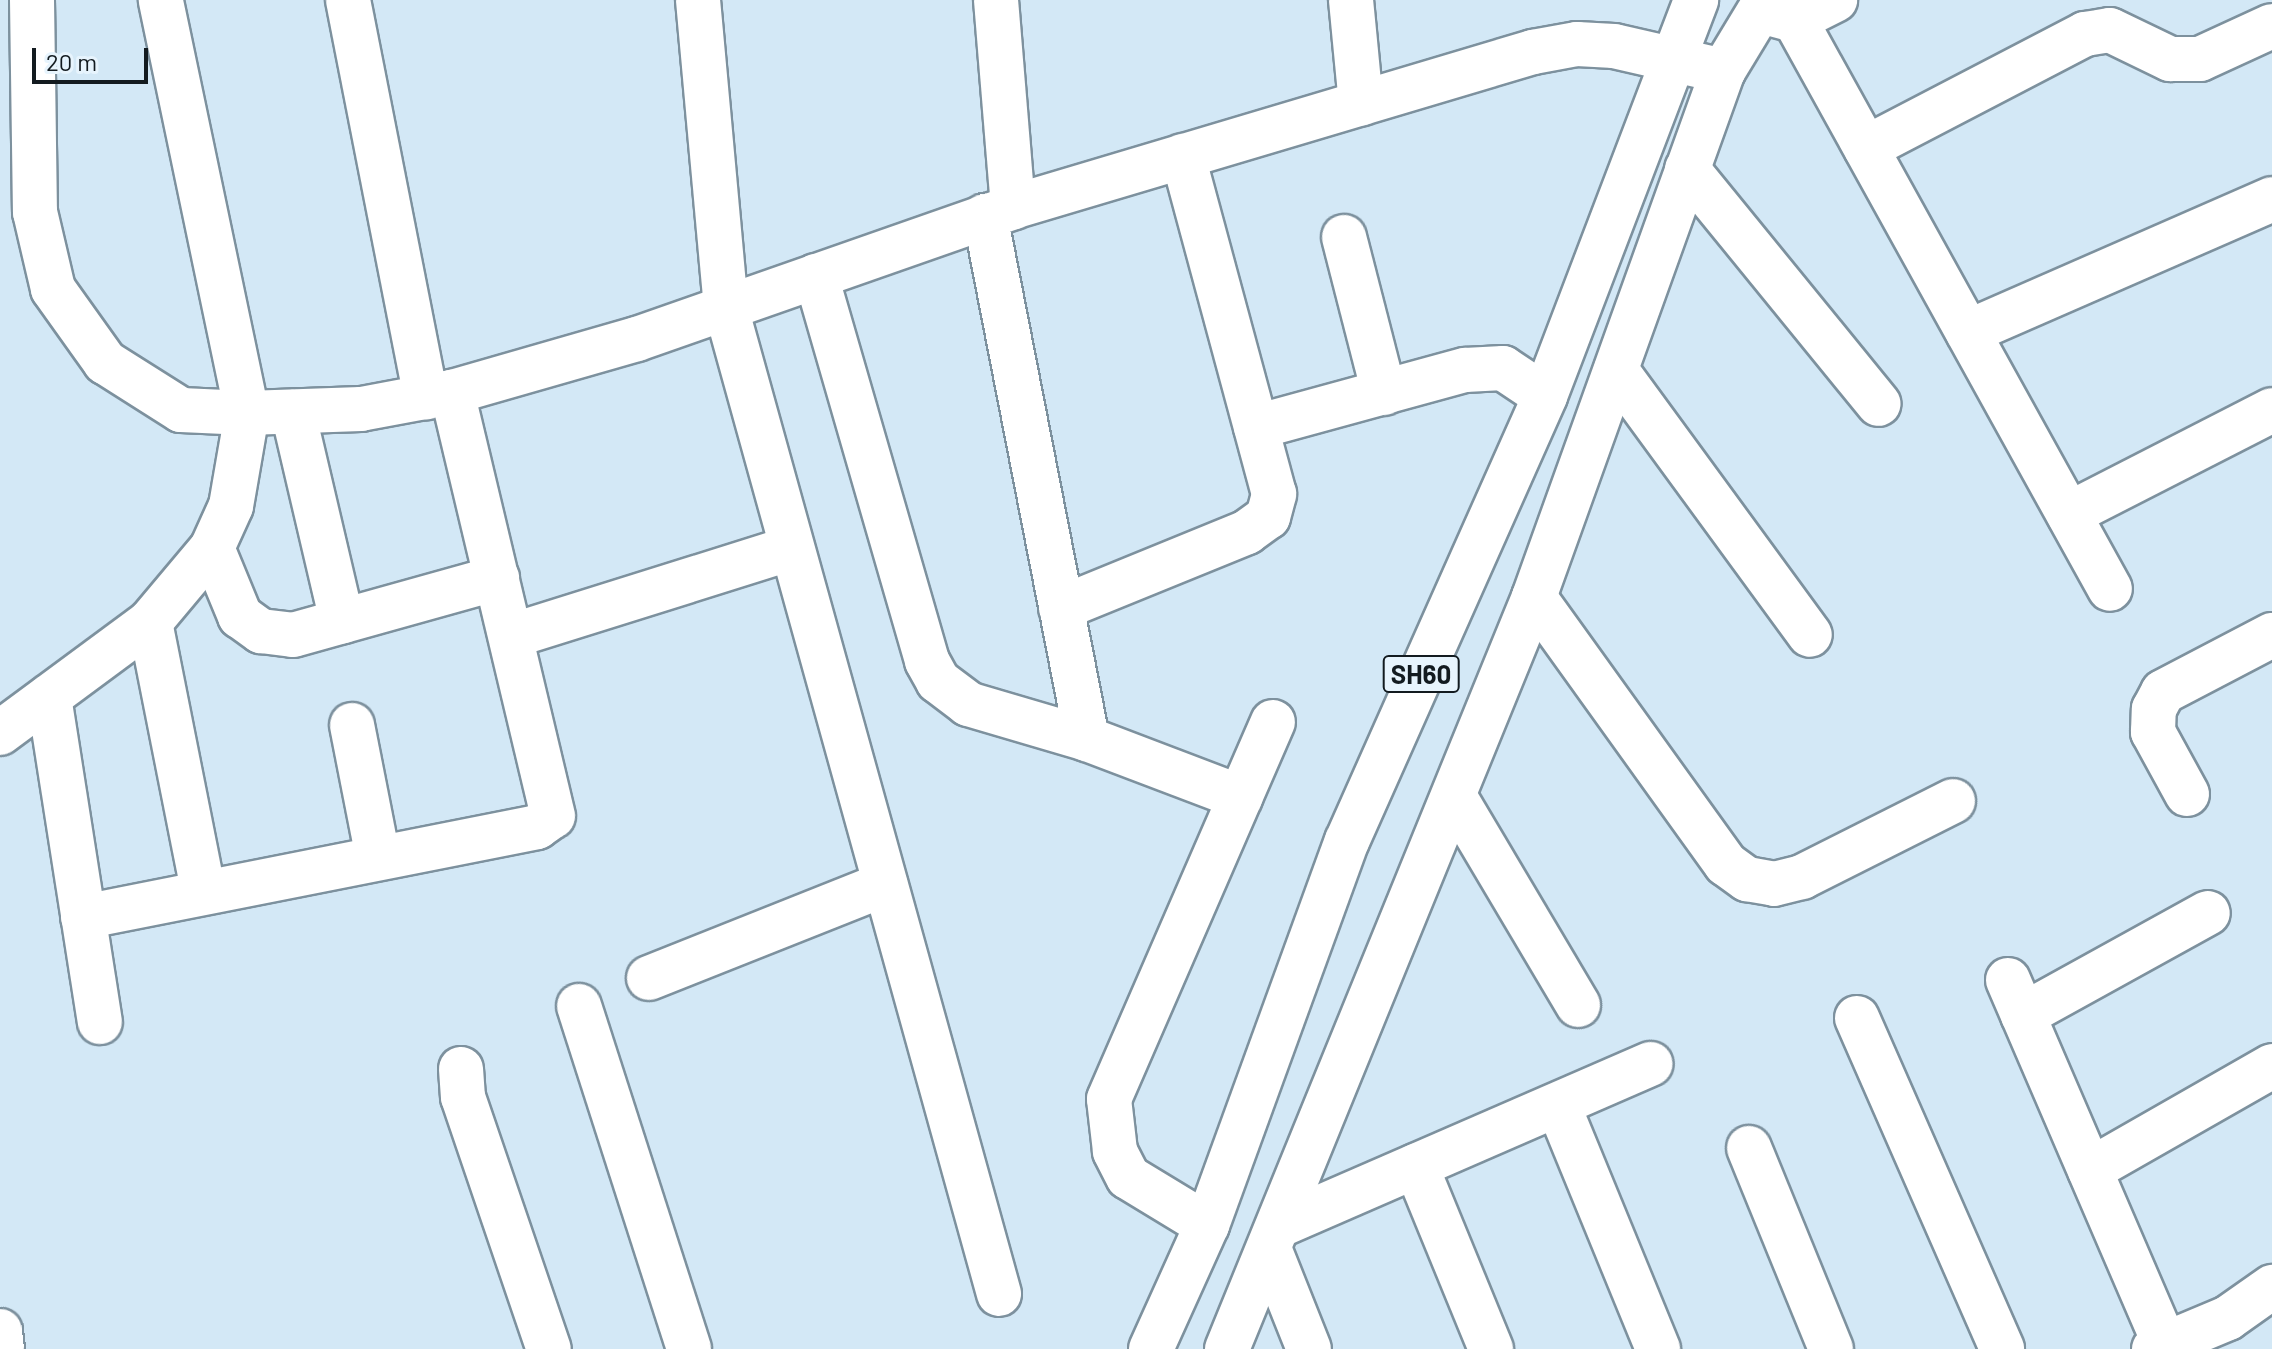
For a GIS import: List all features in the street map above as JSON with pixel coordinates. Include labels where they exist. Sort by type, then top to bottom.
[{"type":"street","points":[[32,0],[35,212],[53,289],[105,362],[181,410],[247,413],[361,409],[439,395],[726,308],[999,212],[1361,104],[1577,44],[1671,58],[1723,71]]},
{"type":"street","points":[[0,733],[150,622],[212,548],[231,506],[247,413],[161,0]]},
{"type":"street","points":[[83,917],[203,890],[537,827],[553,816],[497,578],[439,395],[348,0]]},
{"type":"street","points":[[698,0],[726,308],[999,1294]]},
{"type":"street","points":[[996,0],[999,212],[1061,608],[1087,739]]},
{"type":"street","points":[[1351,0],[1361,104]]},
{"type":"street","name":"SH60","points":[[1151,1349],[1207,1225],[1347,841],[1545,396],[1671,58],[1696,0]]},
{"type":"street","points":[[1835,0],[1774,10],[1866,148],[2110,589]]},
{"type":"street","name":"SH60","points":[[1227,1349],[1275,1238],[1534,597],[1723,71],[1774,10]]},
{"type":"street","points":[[1866,148],[2085,34],[2110,30],[2170,59],[2200,59],[2272,26]]},
{"type":"street","points":[[1061,608],[1247,532],[1268,517],[1274,494],[1183,156]]},
{"type":"street","points":[[1687,169],[1879,404]]},
{"type":"street","points":[[1968,332],[2272,199]]},
{"type":"street","points":[[1344,237],[1384,393]]},
{"type":"street","points":[[816,276],[927,661],[938,681],[968,704],[1087,739],[1240,797]]},
{"type":"street","points":[[1256,427],[1465,370],[1503,368],[1545,396]]},
{"type":"street","points":[[1616,370],[1810,635]]},
{"type":"street","points":[[2069,514],[2272,410]]},
{"type":"street","points":[[293,412],[342,621]]},
{"type":"street","points":[[212,548],[240,616],[261,631],[293,635],[497,578]]},
{"type":"street","points":[[511,636],[792,548]]},
{"type":"street","points":[[1534,597],[1726,864],[1747,879],[1774,884],[1802,877],[1953,801]]},
{"type":"street","points":[[150,622],[203,890]]},
{"type":"street","points":[[2187,794],[2153,732],[2154,709],[2163,692],[2272,635]]},
{"type":"street","points":[[49,697],[100,1022]]},
{"type":"street","points":[[1207,1225],[1128,1177],[1107,1118],[1109,1099],[1273,722]]},
{"type":"street","points":[[352,725],[378,857]]},
{"type":"street","points":[[1454,796],[1578,1005]]},
{"type":"street","points":[[649,978],[885,884]]},
{"type":"street","points":[[2208,913],[2015,997],[2090,1170],[2159,1347],[2233,1334],[2272,1287]]},
{"type":"street","points":[[579,1006],[689,1349]]},
{"type":"street","points":[[1857,1018],[2002,1349]]},
{"type":"street","points":[[1309,1349],[1275,1238],[1416,1166],[1651,1064]]},
{"type":"street","points":[[2090,1170],[2272,1066]]},
{"type":"street","points":[[461,1069],[463,1097],[549,1349]]},
{"type":"street","points":[[1558,1105],[1658,1349]]},
{"type":"street","points":[[1749,1148],[1831,1349]]},
{"type":"street","points":[[1416,1166],[1491,1349]]},
{"type":"street","points":[[0,1331],[2,1349]]}]
